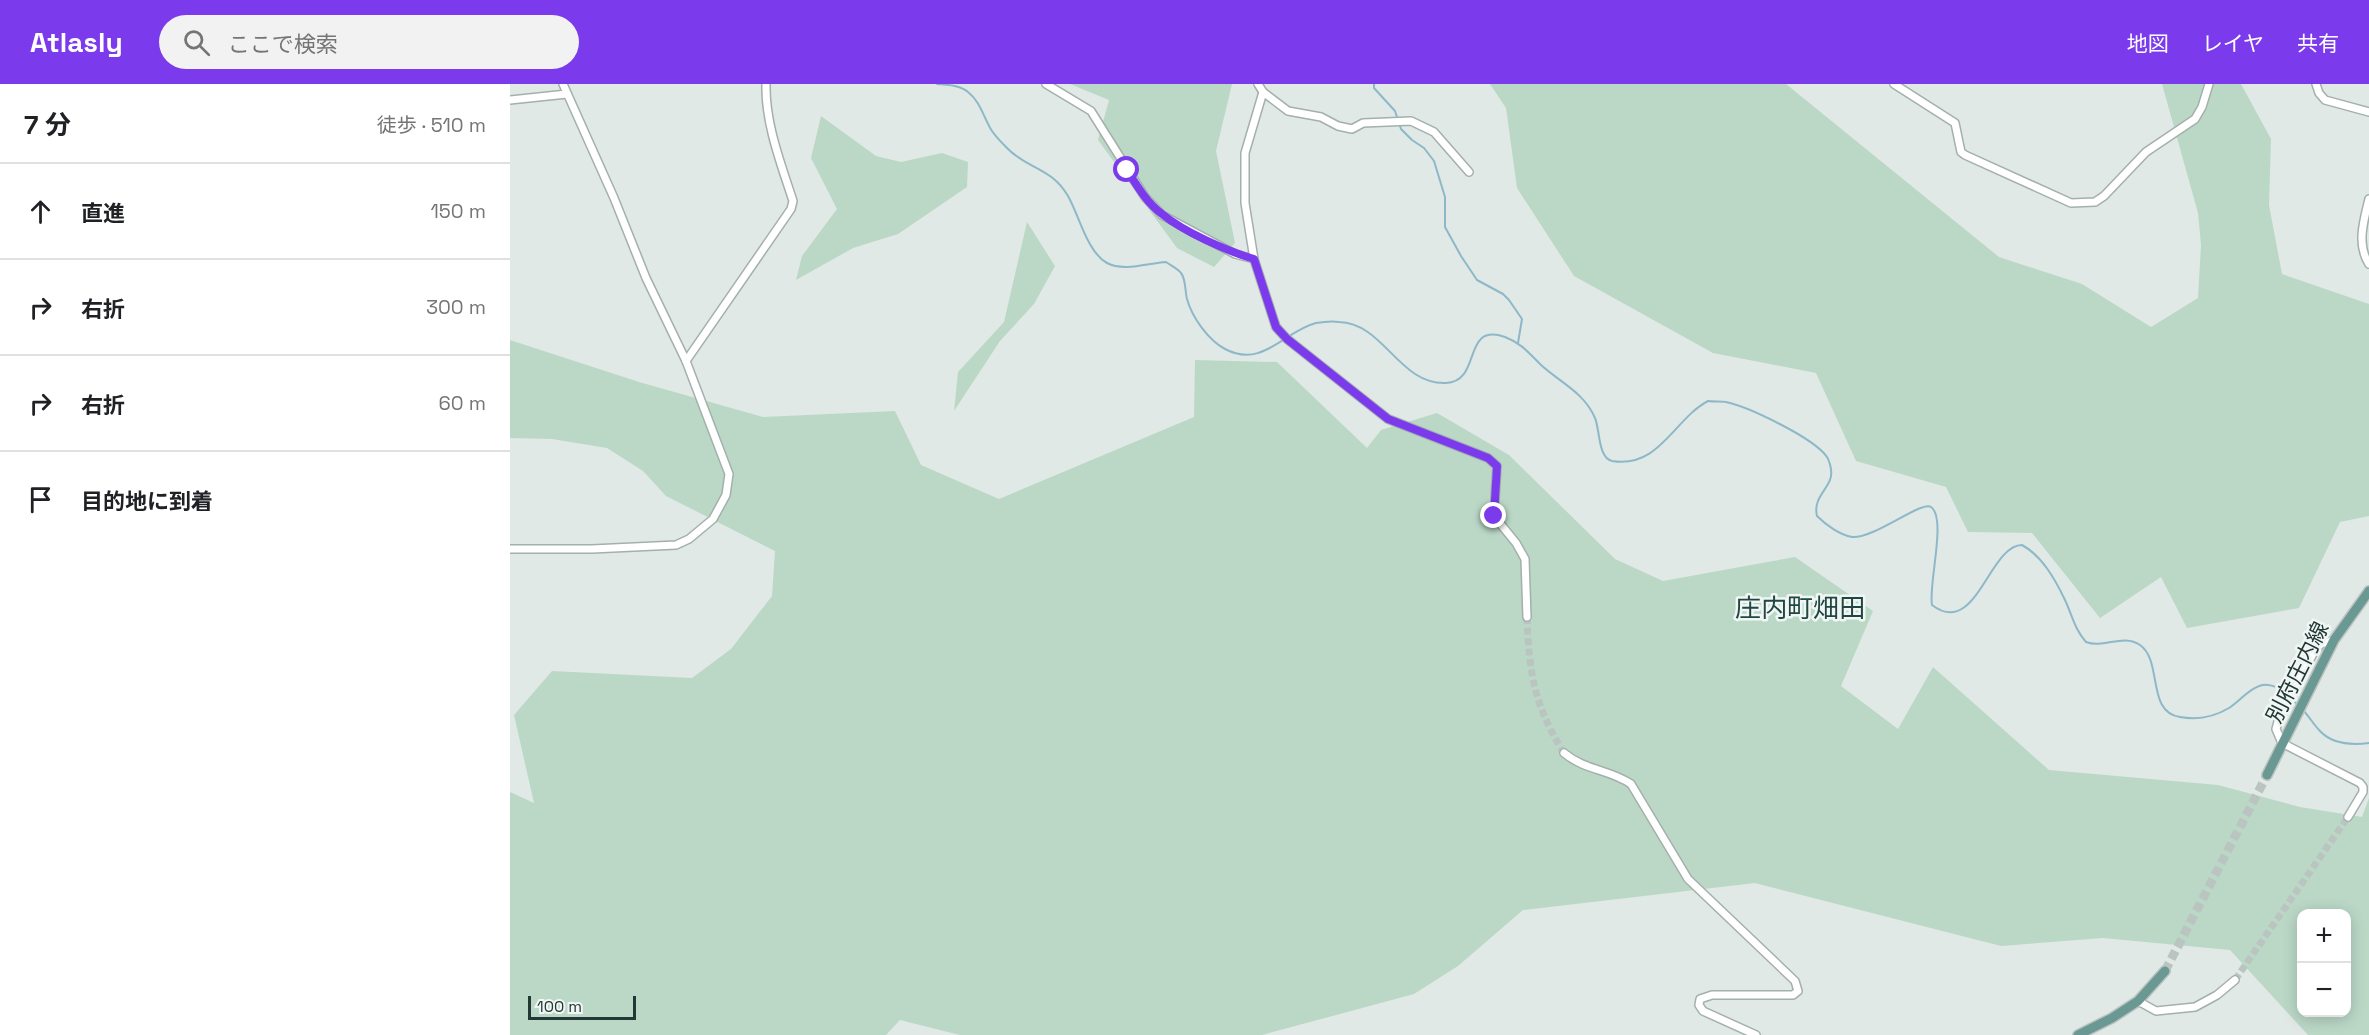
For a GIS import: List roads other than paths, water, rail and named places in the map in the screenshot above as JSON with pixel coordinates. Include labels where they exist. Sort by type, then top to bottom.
[{"type":"main road","name":"別府庄内線","points":[[2267,775],[2334,640],[2369,591]]},
{"type":"main road","points":[[2078,1035],[2112,1018],[2138,1001],[2165,971]]},
{"type":"street","points":[[510,549],[592,549],[676,545],[689,539],[712,519],[726,495],[729,474],[686,361],[646,278],[614,198],[563,84]]},
{"type":"street","points":[[686,361],[791,209],[793,201],[771,123],[766,84]]},
{"type":"street","points":[[1046,84],[1091,111],[1145,197],[1162,215],[1226,249],[1254,259]]},
{"type":"street","points":[[1258,84],[1263,92],[1288,111],[1321,117],[1338,126],[1352,129],[1364,123],[1411,121],[1434,132],[1469,172]]},
{"type":"street","points":[[1894,84],[1955,123],[1961,152],[1965,155],[2071,203],[2085,203],[2095,202],[2104,196],[2146,152],[2194,119],[2202,107],[2209,84]]},
{"type":"street","points":[[2316,84],[2325,100],[2369,112]]},
{"type":"street","points":[[1263,92],[1249,136],[1244,162],[1245,203],[1254,259],[1276,327],[1287,339],[1388,419],[1488,458],[1497,466],[1494,516],[1516,543],[1525,559],[1527,617]]},
{"type":"street","points":[[510,100],[567,94]]},
{"type":"street","points":[[2369,199],[2361,232],[2364,256],[2369,264]]},
{"type":"street","points":[[2334,640],[2321,644],[2301,676],[2279,718],[2276,729],[2283,743],[2360,783],[2363,787],[2362,792],[2348,817]]},
{"type":"street","points":[[1564,753],[1576,763],[1622,778],[1630,784],[1688,879],[1796,981],[1798,991],[1793,995],[1712,995],[1700,999],[1699,1005],[1703,1011],[1756,1035]]},
{"type":"street","points":[[2138,1001],[2156,1011],[2195,1007],[2217,995],[2235,980]]},
{"type":"waterway","points":[[937,84],[958,87],[968,92],[979,106],[997,138],[1015,155],[1047,174],[1061,186],[1089,242],[1100,258],[1107,263],[1121,267],[1166,262],[1180,272],[1184,279],[1189,306],[1197,320],[1207,334],[1225,349],[1239,354],[1262,352],[1304,327],[1316,323],[1339,322],[1355,325],[1368,332],[1416,374],[1430,381],[1446,383],[1457,380],[1465,373],[1477,344],[1482,338],[1491,335],[1505,337],[1516,342],[1584,401],[1597,423],[1604,455],[1612,461],[1642,458],[1665,441],[1685,419],[1708,401],[1736,405],[1795,433],[1820,449],[1827,457],[1831,467],[1831,476],[1818,502],[1817,516],[1838,532],[1852,537],[1861,536],[1918,509],[1931,507],[1937,524],[1932,605],[1947,612],[1960,610],[1971,601],[2000,559],[2010,549],[2022,545],[2036,555],[2052,576],[2076,627],[2086,642],[2100,644],[2127,640],[2140,645],[2147,652],[2158,696],[2169,713],[2186,718],[2211,716],[2229,708],[2252,690],[2263,685],[2281,690],[2298,705]]},
{"type":"waterway","points":[[1374,84],[1374,88],[1395,111],[1401,129],[1424,148],[1434,161],[1445,197],[1445,227],[1461,256],[1477,280],[1503,294],[1522,319],[1518,343]]},
{"type":"waterway","points":[[2302,709],[2320,731],[2330,739],[2350,744],[2369,743]]},
{"type":"tunnel","points":[[1527,617],[1529,655],[1535,688],[1546,719],[1564,753]]},
{"type":"tunnel","points":[[2165,971],[2267,775]]},
{"type":"tunnel","points":[[2235,980],[2348,817]]},
{"type":"district","name":"庄内町畑田","points":[[1800,608]]}]
